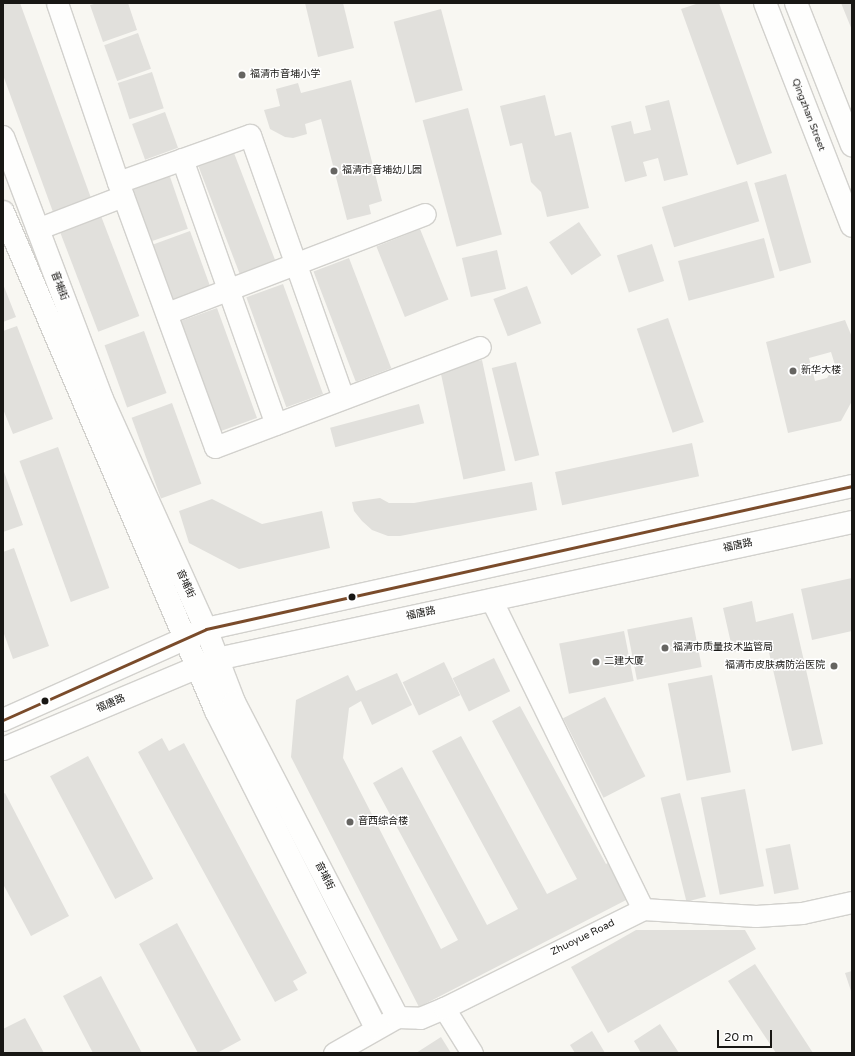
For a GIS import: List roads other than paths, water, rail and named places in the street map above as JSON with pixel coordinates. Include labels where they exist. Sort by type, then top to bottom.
[{"type":"street","points":[[57,3],[120,189],[167,313],[215,447],[480,347]]},
{"type":"street","name":"Qingzhan Street","points":[[765,3],[852,226]]},
{"type":"street","points":[[796,3],[852,145]]},
{"type":"street","points":[[37,229],[182,158],[250,135],[344,398]]},
{"type":"street","name":"音埔街","points":[[3,137],[102,399],[208,663],[234,702],[397,1017]]},
{"type":"street","points":[[182,158],[276,424]]},
{"type":"street","name":"音埔街","points":[[3,212],[196,634]]},
{"type":"street","points":[[167,313],[425,214]]},
{"type":"street","points":[[3,720],[196,634],[852,486]]},
{"type":"street","name":"福唐路","points":[[3,749],[208,663],[491,599],[852,522]]},
{"type":"street","points":[[491,599],[643,909]]},
{"type":"street","name":"音埔街","points":[[208,663],[216,711],[376,1028]]},
{"type":"street","name":"Zhuoyue Road","points":[[397,1017],[420,1018],[444,1008],[643,909],[756,916],[802,913],[852,902]]},
{"type":"street","points":[[444,1008],[472,1053]]},
{"type":"street","points":[[334,1053],[397,1017]]},
{"type":"place","name":"福清市音埔小学","points":[[242,75]]},
{"type":"place","name":"福清市音埔幼儿园","points":[[334,171]]},
{"type":"place","name":"新华大楼","points":[[793,371]]},
{"type":"place","name":"福清市质量技术监管局","points":[[665,648]]},
{"type":"place","name":"二建大厦","points":[[596,662]]},
{"type":"place","name":"福清市皮肤病防治医院","points":[[834,666]]},
{"type":"place","name":"音西综合楼","points":[[350,822]]}]
